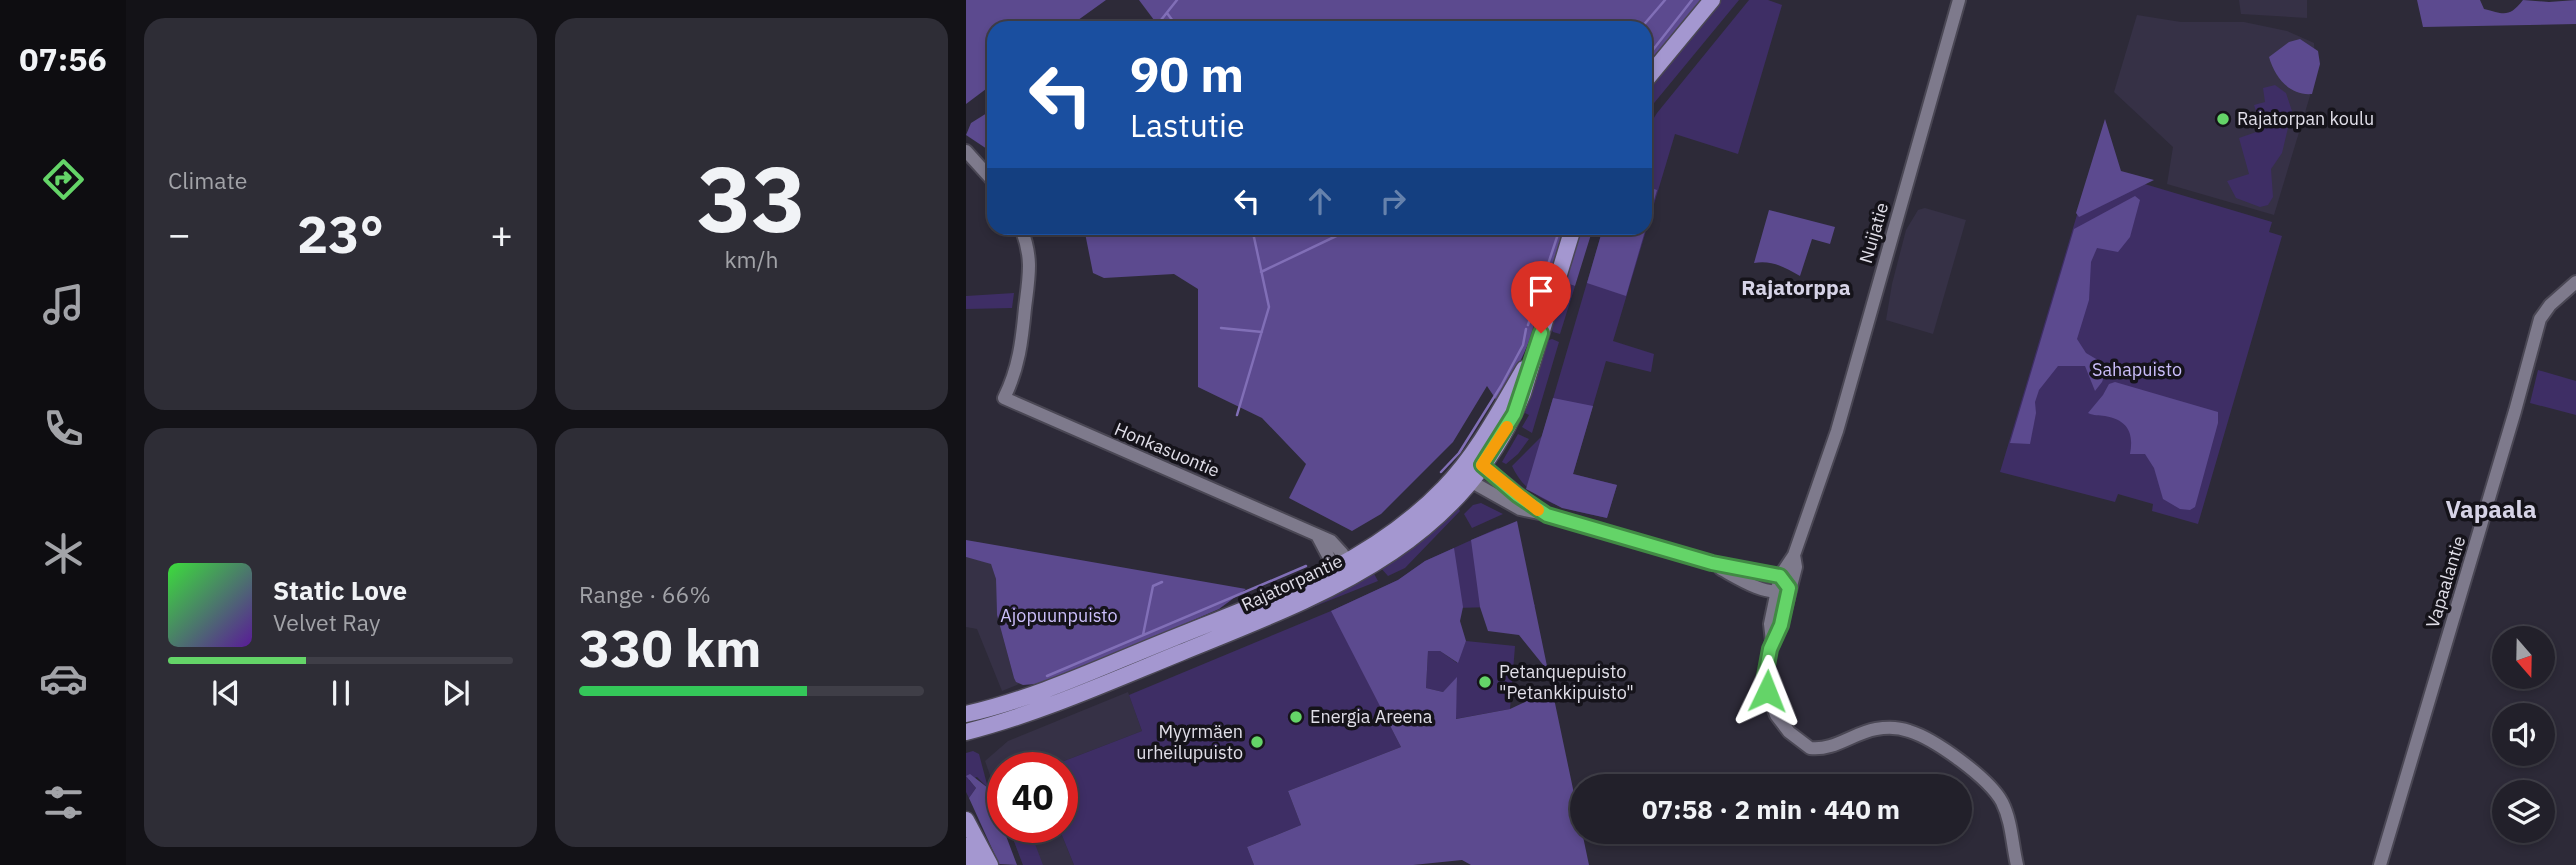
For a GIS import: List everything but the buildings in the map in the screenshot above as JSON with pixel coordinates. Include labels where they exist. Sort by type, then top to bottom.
[{"type":"main road","points":[[1652,72],[1712,0]]},
{"type":"main road","name":"Rajatorpantie","points":[[966,732],[1023,716],[1090,691],[1254,622],[1345,570],[1464,477],[1476,460],[1536,349],[1571,235]]},
{"type":"main road","name":"Rajatorpantie","points":[[966,714],[1036,693],[1105,667],[1345,570]]},
{"type":"main road","points":[[966,820],[990,865]]},
{"type":"main road","points":[[966,846],[974,865]]},
{"type":"street","name":"Nuijatie","points":[[1959,0],[1837,431],[1794,555],[1780,576],[1775,593],[1770,624],[1772,641],[1765,676],[1772,708],[1789,732],[1810,748],[1830,747],[1856,734],[1877,729],[1899,728],[1919,735],[1978,774],[1995,791],[2007,814],[2017,865]]},
{"type":"street","points":[[966,151],[987,174]]},
{"type":"street","name":"Honkasuontie","points":[[1023,235],[1030,257],[1030,277],[1022,347],[1017,368],[1004,398],[1317,535],[1336,545],[1345,570]]},
{"type":"street","name":"Vapaalantie","points":[[2380,865],[2540,319],[2550,305],[2576,282]]},
{"type":"street","points":[[1476,460],[1544,514]]},
{"type":"street","points":[[1464,477],[1520,509],[1712,563],[1780,576],[1789,588],[1775,593],[1762,589],[1712,563]]},
{"type":"street","name":"Nuijatie","points":[[1772,641],[1781,625],[1796,567],[1794,555]]},
{"type":"shaded area","points":[[2239,0],[2307,0],[2307,18],[2241,14]]},
{"type":"shaded area","name":"Rajatorpan koulu","points":[[2137,15],[2181,22],[2244,22],[2287,31],[2314,43],[2316,76],[2274,215],[2167,184],[2173,147],[2114,92]]},
{"type":"shaded area","points":[[1925,208],[1966,220],[1933,334],[1886,320],[1906,230],[1918,210]]},
{"type":"shaded area","points":[[966,557],[991,563],[996,579],[997,615],[1014,678],[1019,684],[1002,691],[977,629],[966,627]]},
{"type":"shaded area","points":[[1128,692],[1142,731],[1078,756],[1078,752],[995,752],[1008,741]]},
{"type":"shaded area","points":[[1015,843],[1065,843],[1074,865],[1023,865]]},
{"type":"green space","points":[[966,0],[1106,0],[1077,21],[987,21],[987,88],[966,104]]},
{"type":"green space","points":[[1139,0],[1703,0],[1652,62],[1652,21],[1155,21]]},
{"type":"green space","points":[[1721,0],[1739,0],[1652,106],[1652,84]]},
{"type":"green space","points":[[1749,0],[1768,0],[1782,5],[1738,154],[1675,134],[1652,211],[1652,121]]},
{"type":"green space","points":[[2417,0],[2480,0],[2484,9],[2506,13],[2514,10],[2523,0],[2576,0],[2576,24],[2423,27]]},
{"type":"green space","points":[[2300,39],[2318,51],[2320,64],[2312,94],[2297,92],[2284,84],[2269,57],[2289,42]]},
{"type":"green space","points":[[2275,85],[2286,93],[2292,111],[2282,153],[2271,169],[2273,197],[2268,205],[2260,207],[2236,198],[2227,181],[2249,174],[2239,138],[2262,130],[2254,105],[2265,102],[2263,88]]},
{"type":"green space","points":[[987,113],[987,149],[966,135],[971,123]]},
{"type":"green space","points":[[2105,119],[2121,171],[2154,180],[2079,217],[2076,213]]},
{"type":"green space","name":"Sahapuisto","points":[[2091,168],[2272,222],[2269,232],[2282,236],[2198,524],[2152,511],[2153,504],[2118,494],[2115,502],[2000,472]]},
{"type":"green space","points":[[1652,188],[1657,190],[1652,207]]},
{"type":"green space","points":[[2135,196],[2140,200],[2130,237],[2118,252],[2097,248],[2091,262],[2089,300],[2077,339],[2086,353],[2108,366],[2102,382],[2095,391],[2085,366],[2058,366],[2039,390],[2030,444],[2010,443],[2074,229]]},
{"type":"green space","points":[[1769,210],[1835,227],[1830,244],[1812,239],[1800,276],[1772,263],[1754,263]]},
{"type":"green space","points":[[1085,235],[1562,235],[1530,339],[1497,401],[1487,386],[1453,442],[1381,514],[1352,531],[1289,498],[1306,464],[1262,418],[1198,387],[1198,289],[1174,274],[1104,278],[1093,273]]},
{"type":"green space","points":[[1576,235],[1591,235],[1575,286],[1563,282]]},
{"type":"green space","points":[[1601,235],[1645,235],[1613,341],[1654,354],[1651,372],[1606,361],[1573,474],[1617,485],[1607,518],[1552,503],[1529,489],[1519,479],[1512,466],[1542,436]]},
{"type":"green space","points":[[1601,235],[1644,235],[1626,296],[1587,283]]},
{"type":"green space","points":[[1563,282],[1575,286],[1560,334],[1553,332],[1550,326]]},
{"type":"green space","points":[[1014,293],[1012,308],[966,309],[966,296]]},
{"type":"green space","points":[[1552,339],[1559,342],[1532,433],[1522,427],[1529,415],[1525,413],[1546,341]]},
{"type":"green space","points":[[2538,370],[2576,381],[2576,415],[2530,403]]},
{"type":"green space","points":[[2115,382],[2218,412],[2218,423],[2195,507],[2190,510],[2180,509],[2163,499],[2154,468],[2145,454],[2130,454],[2130,434],[2124,424],[2113,418],[2088,413],[2109,384]]},
{"type":"green space","points":[[1553,398],[1593,406],[1573,474],[1617,485],[1607,518],[1562,508],[1526,489]]},
{"type":"green space","points":[[1518,434],[1529,439],[1506,464],[1502,462]]},
{"type":"green space","points":[[1481,503],[1503,514],[1472,528],[1464,514],[1473,505]]},
{"type":"green space","points":[[1457,505],[1460,511],[1405,568],[1388,576],[1380,567]]},
{"type":"green space","points":[[1517,521],[1548,671],[1519,635],[1488,631],[1480,607],[1471,540]]},
{"type":"green space","name":"Myyrmäen urheilupuisto","points":[[1498,528],[1535,606],[1332,611],[1401,747],[1288,791],[1301,825],[1247,847],[1254,865],[1074,865],[1065,843],[1078,843],[1078,756],[1142,731],[1129,695],[1331,611],[1398,580],[1425,561]]},
{"type":"green space","name":"Ajopuunpuisto","points":[[966,540],[1246,589],[1219,609],[1048,683],[1023,685],[1014,678],[997,615],[996,579],[991,564],[966,557]]},
{"type":"green space","points":[[1454,548],[1463,607],[1460,621],[1466,641],[1458,663],[1440,651],[1428,651],[1426,688],[1443,692],[1457,677],[1456,719],[1510,709],[1552,689],[1570,775],[1570,844],[1585,844],[1589,865],[1471,865],[1462,860],[1413,865],[1254,865],[1247,847],[1301,825],[1288,791],[1401,747],[1331,611],[1398,580],[1425,561]]},
{"type":"green space","points":[[1373,572],[1378,581],[1158,669]]},
{"type":"green space","name":"Petanquepuisto \"Petankkipuisto\"","points":[[1466,641],[1515,646],[1510,709],[1455,719],[1457,678],[1443,692],[1426,688],[1428,651],[1440,651],[1457,663]]},
{"type":"green space","points":[[973,751],[979,754],[987,784],[987,787],[977,777],[969,780],[976,788],[969,798],[966,792],[966,753]]},
{"type":"green space","points":[[970,774],[987,787],[987,838],[969,798],[976,788],[966,776]]},
{"type":"green space","points":[[989,843],[1009,843],[1017,865],[999,864]]},
{"type":"green space","points":[[1015,843],[1035,843],[1043,865],[1023,865]]},
{"type":"waterway","points":[[1160,21],[1177,0]]},
{"type":"waterway","points":[[1647,21],[1665,0]]},
{"type":"waterway","points":[[1652,51],[1692,0]]},
{"type":"waterway","points":[[1167,13],[1173,21]]},
{"type":"waterway","points":[[1237,415],[1269,307],[1254,235]]},
{"type":"waterway","points":[[1261,272],[1338,235]]},
{"type":"waterway","points":[[1528,325],[1558,235]]},
{"type":"waterway","points":[[1221,328],[1262,332]]},
{"type":"waterway","points":[[1441,472],[1459,453],[1501,386],[1523,345],[1526,329]]},
{"type":"waterway","points":[[1047,676],[1306,566]]},
{"type":"waterway","points":[[1143,635],[1153,586],[1162,582]]},
{"type":"slow traffic","points":[[1507,427],[1482,465],[1538,510]]},
{"type":"place","name":"Rajatorpan koulu","points":[[2223,119]]},
{"type":"place","name":"Petanquepuisto \"Petankkipuisto\"","points":[[1485,682]]},
{"type":"place","name":"Energia Areena","points":[[1296,717]]},
{"type":"place","name":"Myyrmäen urheilupuisto","points":[[1257,742]]},
{"type":"district","name":"Rajatorppa","points":[[1796,288]]},
{"type":"district","name":"Vapaala","points":[[2491,510]]},
{"type":"route","points":[[1541,333],[1514,414],[1503,436],[1482,465],[1530,505],[1547,515],[1712,563],[1780,576],[1789,588],[1781,625],[1770,649],[1765,676],[1767,691]]}]
